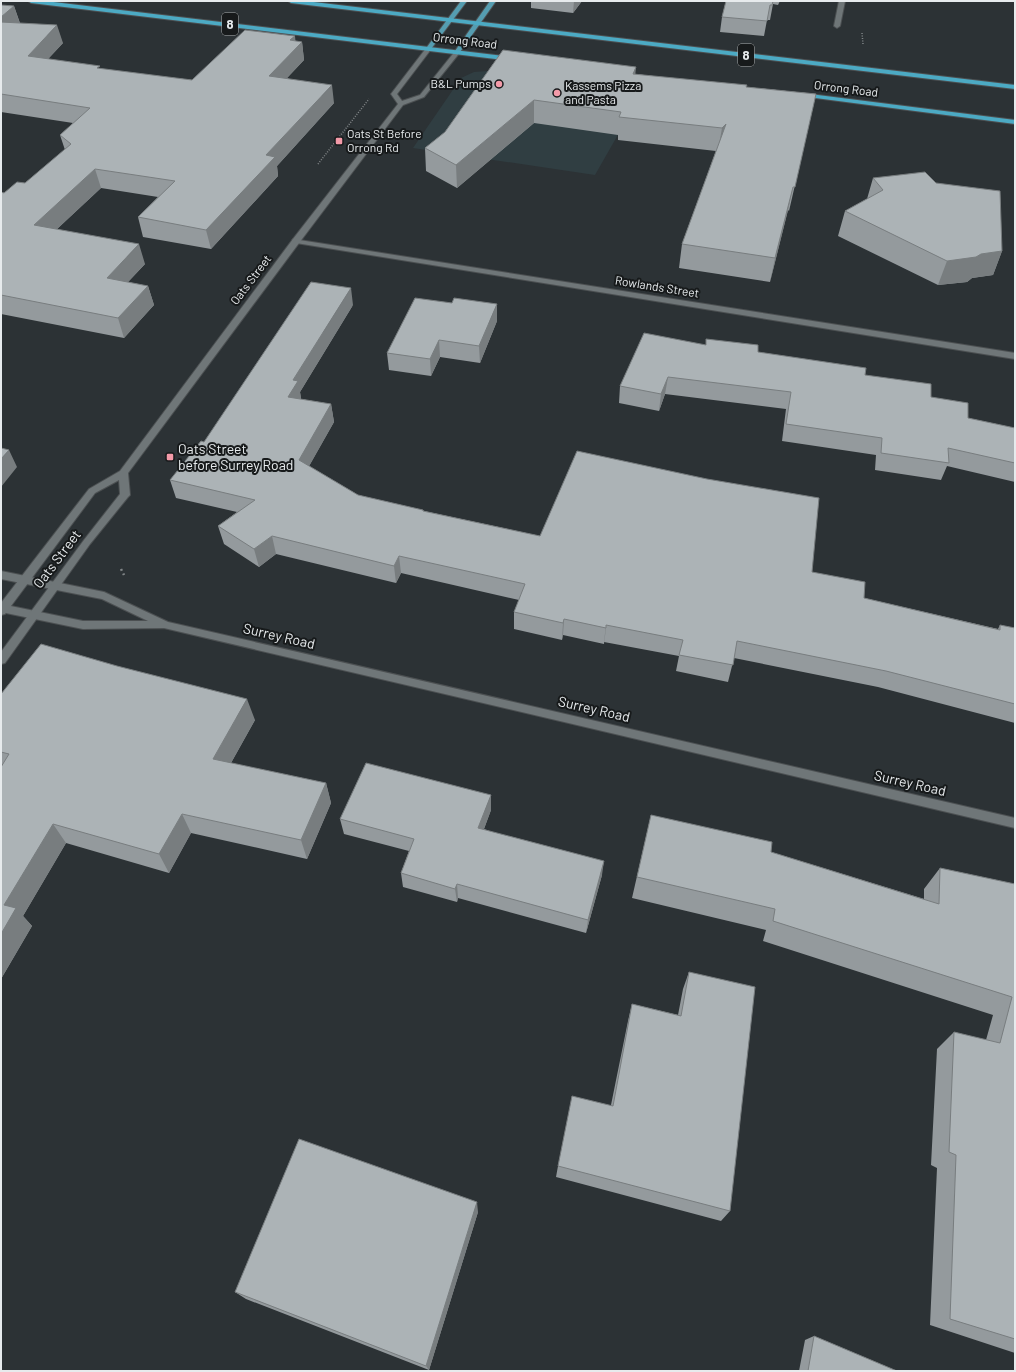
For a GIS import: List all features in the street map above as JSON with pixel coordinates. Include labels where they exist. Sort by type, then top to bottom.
[{"type":"highway","name":"Orrong Road","points":[[31,1],[458,51],[522,60]]},
{"type":"highway","name":"Orrong Road","points":[[291,1],[1015,87]]},
{"type":"highway","name":"Orrong Road","points":[[797,94],[1015,122]]},
{"type":"main road","points":[[429,48],[464,1]]},
{"type":"main road","points":[[458,51],[493,1]]},
{"type":"street","points":[[836,26],[842,1]]},
{"type":"street","points":[[429,48],[394,94],[401,104],[422,96],[458,51]]},
{"type":"street","name":"Oats Street","points":[[2,609],[25,580],[56,536],[92,491],[123,473],[296,241],[401,104]]},
{"type":"street","name":"Rowlands Street","points":[[296,241],[1015,356]]},
{"type":"street","name":"Oats Street","points":[[1,660],[55,586],[125,495],[123,473]]},
{"type":"street","name":"Surrey Road","points":[[1,575],[104,596],[166,625],[1015,823]]},
{"type":"street","name":"Surrey Road","points":[[2,609],[34,614],[83,625],[166,625]]},
{"type":"path","points":[[318,164],[372,95]]},
{"type":"shaded area","points":[[502,70],[644,89],[595,175],[413,148],[461,78],[474,72]]},
{"type":"building","points":[[726,1],[773,1],[772,5],[770,5],[767,21],[722,17]]},
{"type":"building","points":[[1,5],[14,6],[1,17]]},
{"type":"building","points":[[1,22],[57,25],[28,56],[100,66],[97,68],[192,80],[245,30],[295,36],[290,40],[302,42],[269,76],[332,85],[266,155],[275,157],[206,230],[138,217],[175,181],[95,169],[34,225],[139,244],[107,278],[148,286],[118,318],[1,295],[1,192],[4,193],[17,182],[25,183],[71,144],[60,135],[90,108],[1,94]]},
{"type":"building","points":[[503,50],[636,67],[633,74],[747,85],[746,87],[816,94],[795,187],[793,187],[775,258],[682,244],[726,124],[722,128],[619,117],[621,112],[534,100],[456,165],[425,148],[445,132]]},
{"type":"building","points":[[925,172],[936,183],[1000,191],[1002,251],[981,254],[976,257],[947,261],[845,211],[883,190],[873,178]]},
{"type":"building","points":[[311,282],[351,288],[293,380],[298,381],[288,397],[331,404],[299,460],[358,495],[423,511],[540,536],[577,451],[707,479],[819,498],[812,572],[865,582],[864,598],[1000,630],[1000,625],[1015,628],[1015,704],[886,671],[737,641],[733,665],[679,655],[683,640],[606,625],[606,628],[564,619],[563,623],[514,612],[525,584],[399,556],[394,566],[272,536],[254,549],[218,526],[255,500],[170,480],[201,441],[204,442]]},
{"type":"building","points":[[415,298],[452,303],[454,298],[497,304],[479,346],[439,340],[430,359],[387,353]]},
{"type":"building","points":[[644,333],[706,345],[706,339],[758,345],[758,352],[866,368],[865,375],[931,384],[931,397],[968,403],[968,418],[1015,428],[1015,463],[948,448],[949,463],[881,453],[882,438],[786,424],[791,392],[668,377],[661,394],[620,386]]},
{"type":"building","points":[[1,448],[9,450],[1,459]]},
{"type":"building","points":[[41,644],[117,666],[247,699],[213,759],[326,783],[301,840],[182,814],[159,854],[53,824],[4,905],[16,908],[1,934],[1,767],[9,754],[1,752],[1,694]]},
{"type":"building","points":[[366,763],[491,795],[478,828],[604,861],[588,920],[457,884],[455,889],[401,873],[414,839],[340,819]]},
{"type":"building","points":[[651,815],[772,842],[771,852],[939,904],[940,868],[1015,884],[1015,1339],[950,1319],[956,1155],[949,1152],[954,1032],[1000,1043],[1012,997],[773,921],[775,909],[637,877]]},
{"type":"building","points":[[689,972],[755,987],[730,1211],[558,1166],[572,1096],[613,1106],[632,1004],[681,1016]]},
{"type":"building","points":[[299,1139],[477,1202],[426,1366],[235,1292]]},
{"type":"building","points":[[814,1336],[897,1371],[808,1371]]},
{"type":"place","name":"B&L Pumps","points":[[499,84]]},
{"type":"place","name":"Kassems Pizza and Pasta","points":[[557,93]]},
{"type":"place","name":"Oats St Before Orrong Rd","points":[[339,141]]},
{"type":"place","name":"Oats Street before Surrey Road","points":[[170,457]]}]
